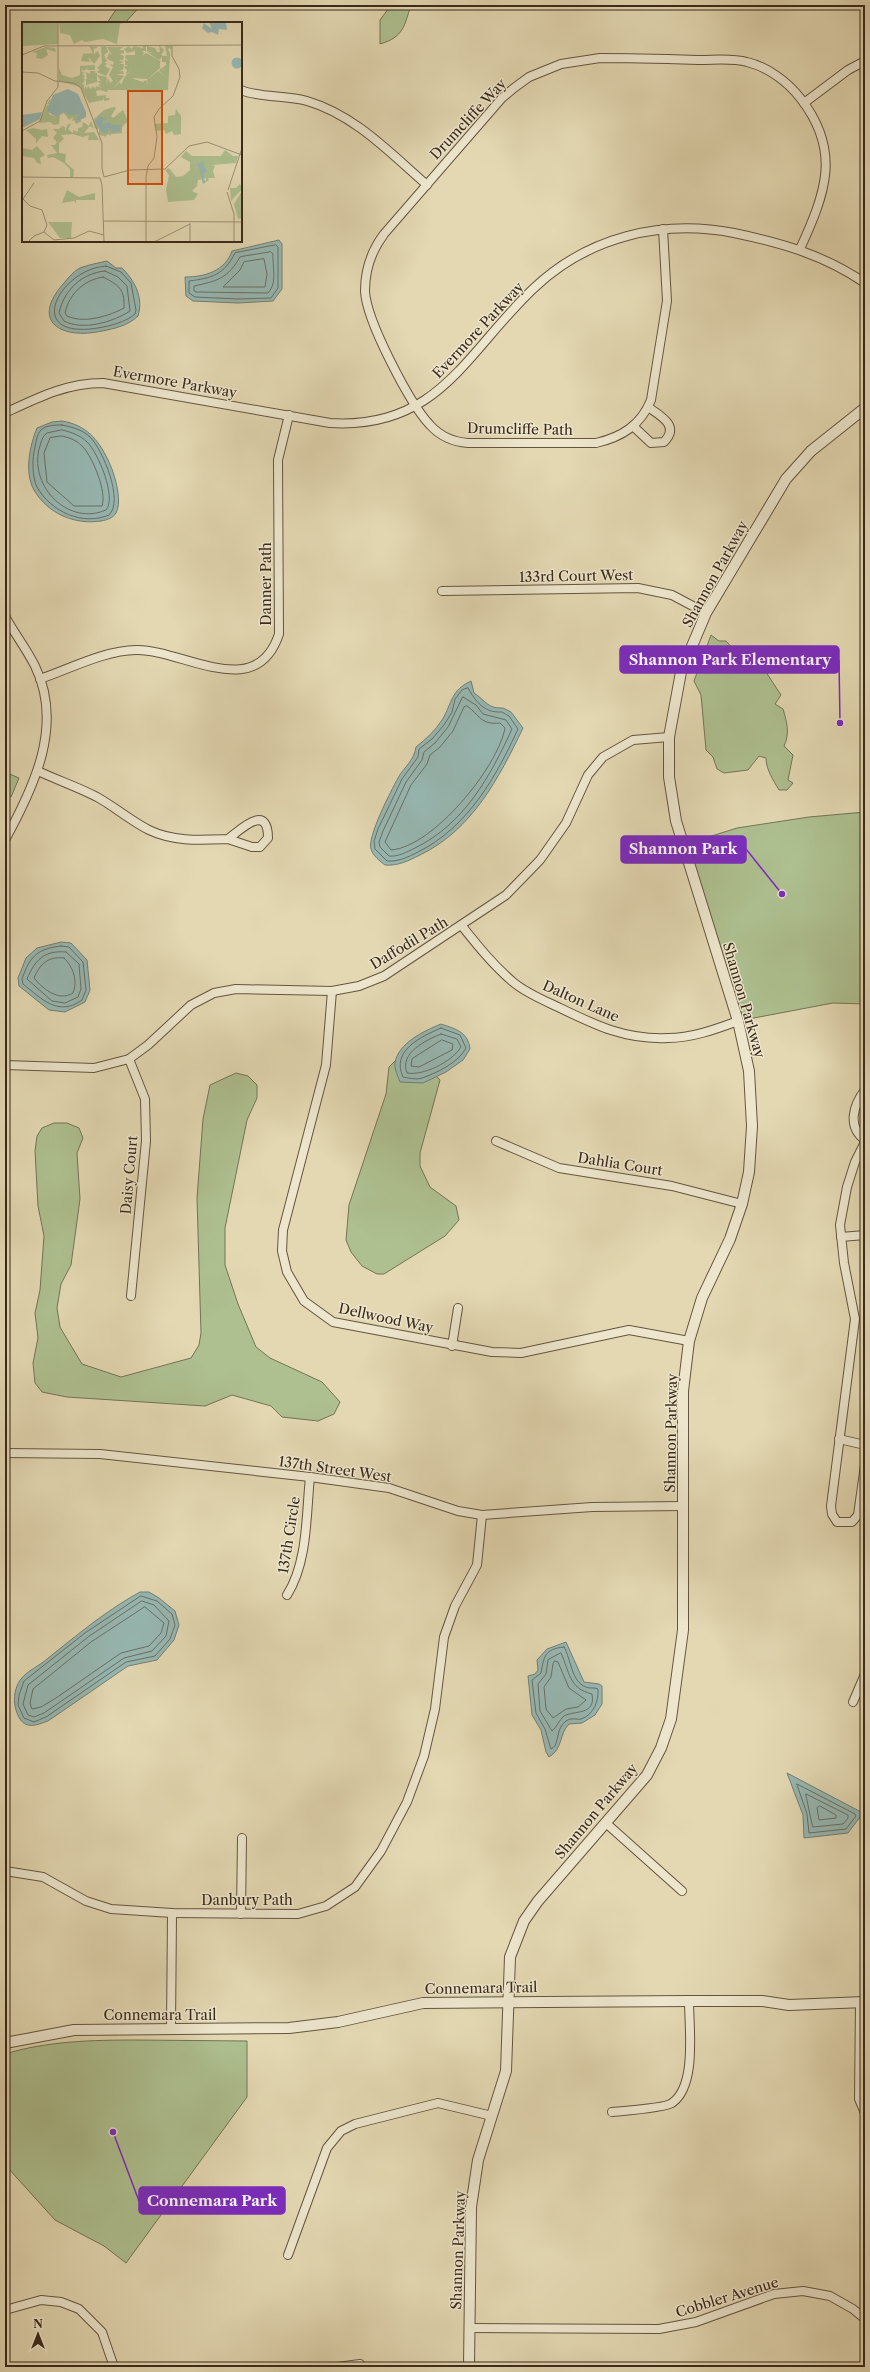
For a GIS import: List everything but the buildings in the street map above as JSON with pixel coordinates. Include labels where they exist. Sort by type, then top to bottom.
[{"type":"street","name":"Drumcliffe Way","points":[[416,406],[378,336],[371,320],[365,291],[368,269],[375,246],[502,98],[529,77],[562,64],[600,58],[746,61],[770,72],[784,82],[814,116],[819,127],[826,167],[822,194],[800,249]]},
{"type":"street","points":[[804,104],[848,70],[865,61]]},
{"type":"street","points":[[243,93],[292,97],[309,101],[340,116],[367,132],[426,185]]},
{"type":"street","name":"Evermore Parkway","points":[[5,413],[51,391],[82,384],[103,383],[330,423],[356,423],[393,416],[416,406],[448,383],[532,290],[565,264],[602,244],[631,235],[663,229],[688,228],[714,230],[765,239],[800,249],[845,270],[865,283]]},
{"type":"street","name":"Drumcliffe Path","points":[[416,406],[431,426],[449,438],[460,442],[596,443],[616,437],[634,427],[648,408],[666,306],[663,229]]},
{"type":"street","points":[[634,427],[651,443],[664,442],[669,437],[671,430],[668,422],[648,408]]},
{"type":"street","name":"Shannon Parkway","points":[[469,2367],[471,2207],[478,2160],[506,2071],[507,2001],[510,1957],[524,1922],[538,1901],[607,1824],[647,1775],[661,1748],[671,1719],[683,1630],[683,1391],[689,1340],[702,1298],[730,1239],[742,1204],[749,1172],[752,1126],[749,1071],[738,1022],[676,821],[669,777],[669,736],[681,672],[706,612],[786,479],[811,450],[865,408]]},
{"type":"street","name":"Danner Path","points":[[40,679],[120,651],[138,650],[159,653],[232,670],[248,668],[266,657],[272,649],[279,634],[278,460],[289,416]]},
{"type":"street","name":"133rd Court West","points":[[442,591],[638,588],[672,595],[706,612]]},
{"type":"street","points":[[5,616],[35,666],[40,679],[45,701],[47,723],[45,746],[38,771],[5,840]]},
{"type":"street","name":"Daffodil Path","points":[[5,1065],[94,1068],[129,1058],[148,1045],[191,1005],[214,993],[236,989],[332,990],[360,986],[384,976],[462,926],[506,895],[540,860],[566,823],[588,775],[603,757],[633,740],[669,736]]},
{"type":"street","points":[[38,771],[89,793],[154,832],[182,839],[228,839],[252,847],[260,847],[268,838],[268,833],[266,827],[261,821],[253,820],[246,823],[228,839]]},
{"type":"street","name":"Dalton Lane","points":[[462,926],[485,957],[514,983],[541,999],[605,1030],[636,1037],[668,1038],[697,1034],[738,1022]]},
{"type":"street","name":"Dellwood Way","points":[[332,990],[326,1065],[283,1230],[282,1251],[287,1272],[304,1301],[334,1322],[452,1346],[492,1352],[522,1353],[629,1330],[689,1340]]},
{"type":"street","name":"Daisy Court","points":[[129,1058],[145,1099],[146,1141],[131,1296]]},
{"type":"street","points":[[865,1090],[856,1104],[854,1114],[856,1130],[865,1141],[855,1162],[847,1187],[840,1225],[844,1263],[856,1319],[831,1506],[832,1514],[837,1522],[852,1522],[858,1515],[865,1465]]},
{"type":"street","name":"Dahlia Court","points":[[496,1141],[559,1168],[672,1186],[742,1204]]},
{"type":"street","points":[[841,1237],[865,1235]]},
{"type":"street","points":[[452,1346],[458,1308]]},
{"type":"street","points":[[839,1439],[865,1445]]},
{"type":"street","name":"137th Street West","points":[[5,1453],[100,1454],[310,1477],[389,1488],[458,1510],[482,1515],[592,1507],[683,1506]]},
{"type":"street","name":"137th Circle","points":[[287,1595],[296,1581],[303,1540],[310,1477]]},
{"type":"street","name":"Danbury Path","points":[[5,1871],[43,1877],[86,1900],[111,1909],[172,1913],[298,1914],[326,1906],[355,1887],[381,1851],[407,1802],[424,1756],[435,1709],[444,1637],[455,1606],[477,1565],[482,1515]]},
{"type":"street","points":[[853,1702],[865,1674]]},
{"type":"street","points":[[607,1824],[682,1891]]},
{"type":"street","points":[[241,1914],[242,1838]]},
{"type":"street","points":[[171,2028],[172,1913]]},
{"type":"street","name":"Connemara Trail","points":[[5,2043],[74,2030],[289,2028],[338,2022],[423,2003],[507,2001],[762,2001],[790,2005],[863,2002]]},
{"type":"street","points":[[612,2112],[671,2104],[682,2094],[689,2073],[689,2001]]},
{"type":"street","points":[[863,2002],[859,2099],[865,2113]]},
{"type":"street","points":[[288,2255],[327,2148],[341,2131],[355,2124],[438,2103],[492,2116]]},
{"type":"street","name":"Cobbler Avenue","points":[[469,2328],[659,2329],[696,2322],[774,2294],[803,2291],[830,2296],[853,2309],[865,2319]]},
{"type":"street","points":[[5,2310],[41,2300],[61,2302],[79,2310],[102,2332],[114,2367]]},
{"type":"street","points":[[337,2367],[360,2364]]},
{"type":"green space","points":[[119,5],[141,5],[126,22],[108,22]]},
{"type":"green space","points":[[391,5],[411,5],[402,30],[399,34],[394,38],[380,44],[380,20]]},
{"type":"green space","points":[[711,635],[719,641],[726,641],[735,651],[735,657],[742,664],[749,657],[762,666],[781,695],[775,704],[783,709],[787,723],[787,737],[784,746],[793,755],[788,780],[793,783],[787,790],[779,790],[772,778],[766,758],[759,756],[748,770],[724,773],[717,769],[713,757],[706,750],[701,695],[694,681]]},
{"type":"green space","points":[[5,772],[19,778],[11,797],[5,794]]},
{"type":"green space","points":[[865,812],[865,1004],[833,1003],[738,1021],[683,845],[737,828],[809,817]]},
{"type":"green space","points":[[396,1060],[426,1065],[440,1080],[420,1153],[420,1166],[430,1187],[456,1206],[459,1220],[445,1236],[384,1274],[377,1274],[362,1266],[351,1252],[346,1240],[349,1205],[386,1094],[389,1067]]},
{"type":"green space","points":[[236,1073],[248,1076],[257,1085],[257,1098],[247,1120],[225,1228],[225,1265],[238,1304],[256,1347],[270,1358],[322,1382],[340,1402],[334,1414],[318,1421],[282,1417],[271,1406],[232,1395],[205,1406],[67,1397],[42,1392],[35,1383],[33,1363],[38,1338],[35,1313],[40,1290],[44,1236],[38,1206],[35,1151],[37,1136],[42,1128],[54,1123],[67,1123],[79,1128],[83,1138],[77,1153],[80,1199],[71,1265],[61,1284],[57,1308],[60,1327],[82,1364],[121,1377],[191,1358],[199,1345],[201,1333],[197,1198],[203,1119],[210,1085]]},
{"type":"green space","points":[[137,2040],[247,2041],[247,2097],[126,2263],[104,2246],[55,2220],[8,2168],[5,2160],[5,2054],[37,2046],[70,2042]]},
{"type":"water","points":[[279,240],[282,244],[282,289],[273,301],[238,303],[193,301],[186,296],[185,277],[200,276],[213,272],[225,264],[232,251]]},
{"type":"water","points":[[107,261],[116,268],[122,268],[134,283],[140,302],[138,316],[121,326],[87,333],[74,333],[63,330],[55,325],[50,318],[50,308],[54,297],[66,281],[80,268]]},
{"type":"water","points":[[62,421],[78,426],[90,434],[100,446],[108,460],[117,486],[119,501],[116,513],[110,518],[91,522],[63,516],[47,506],[34,490],[29,475],[29,459],[32,442],[37,428],[52,422]]},
{"type":"water","points":[[471,681],[474,693],[490,706],[503,708],[511,712],[523,728],[494,784],[469,817],[455,832],[416,857],[399,864],[385,865],[373,854],[371,843],[376,825],[385,803],[400,774],[411,760],[416,747],[430,735],[439,724],[446,714],[455,693]]},
{"type":"water","points":[[61,942],[71,943],[87,960],[90,990],[85,1002],[65,1012],[49,1010],[19,986],[18,978],[26,958],[37,948]]},
{"type":"water","points":[[441,1024],[460,1032],[467,1039],[470,1049],[463,1060],[446,1072],[423,1083],[400,1082],[395,1063],[401,1049],[420,1034]]},
{"type":"water","points":[[140,1592],[149,1592],[175,1611],[179,1625],[174,1640],[157,1660],[128,1666],[48,1721],[33,1725],[23,1722],[16,1710],[14,1699],[16,1689],[21,1679],[104,1615]]},
{"type":"water","points":[[566,1642],[584,1682],[599,1684],[602,1686],[602,1704],[595,1715],[582,1723],[569,1724],[557,1750],[549,1757],[546,1752],[541,1730],[532,1715],[528,1676],[535,1674],[538,1670],[537,1660],[547,1649]]},
{"type":"water","points":[[787,1773],[863,1813],[848,1833],[804,1838],[803,1815]]},
{"type":"place","name":"Shannon Park Elementary","points":[[840,723]]},
{"type":"place","name":"Shannon Park","points":[[782,894]]},
{"type":"place","name":"Connemara Park","points":[[113,2132]]}]
